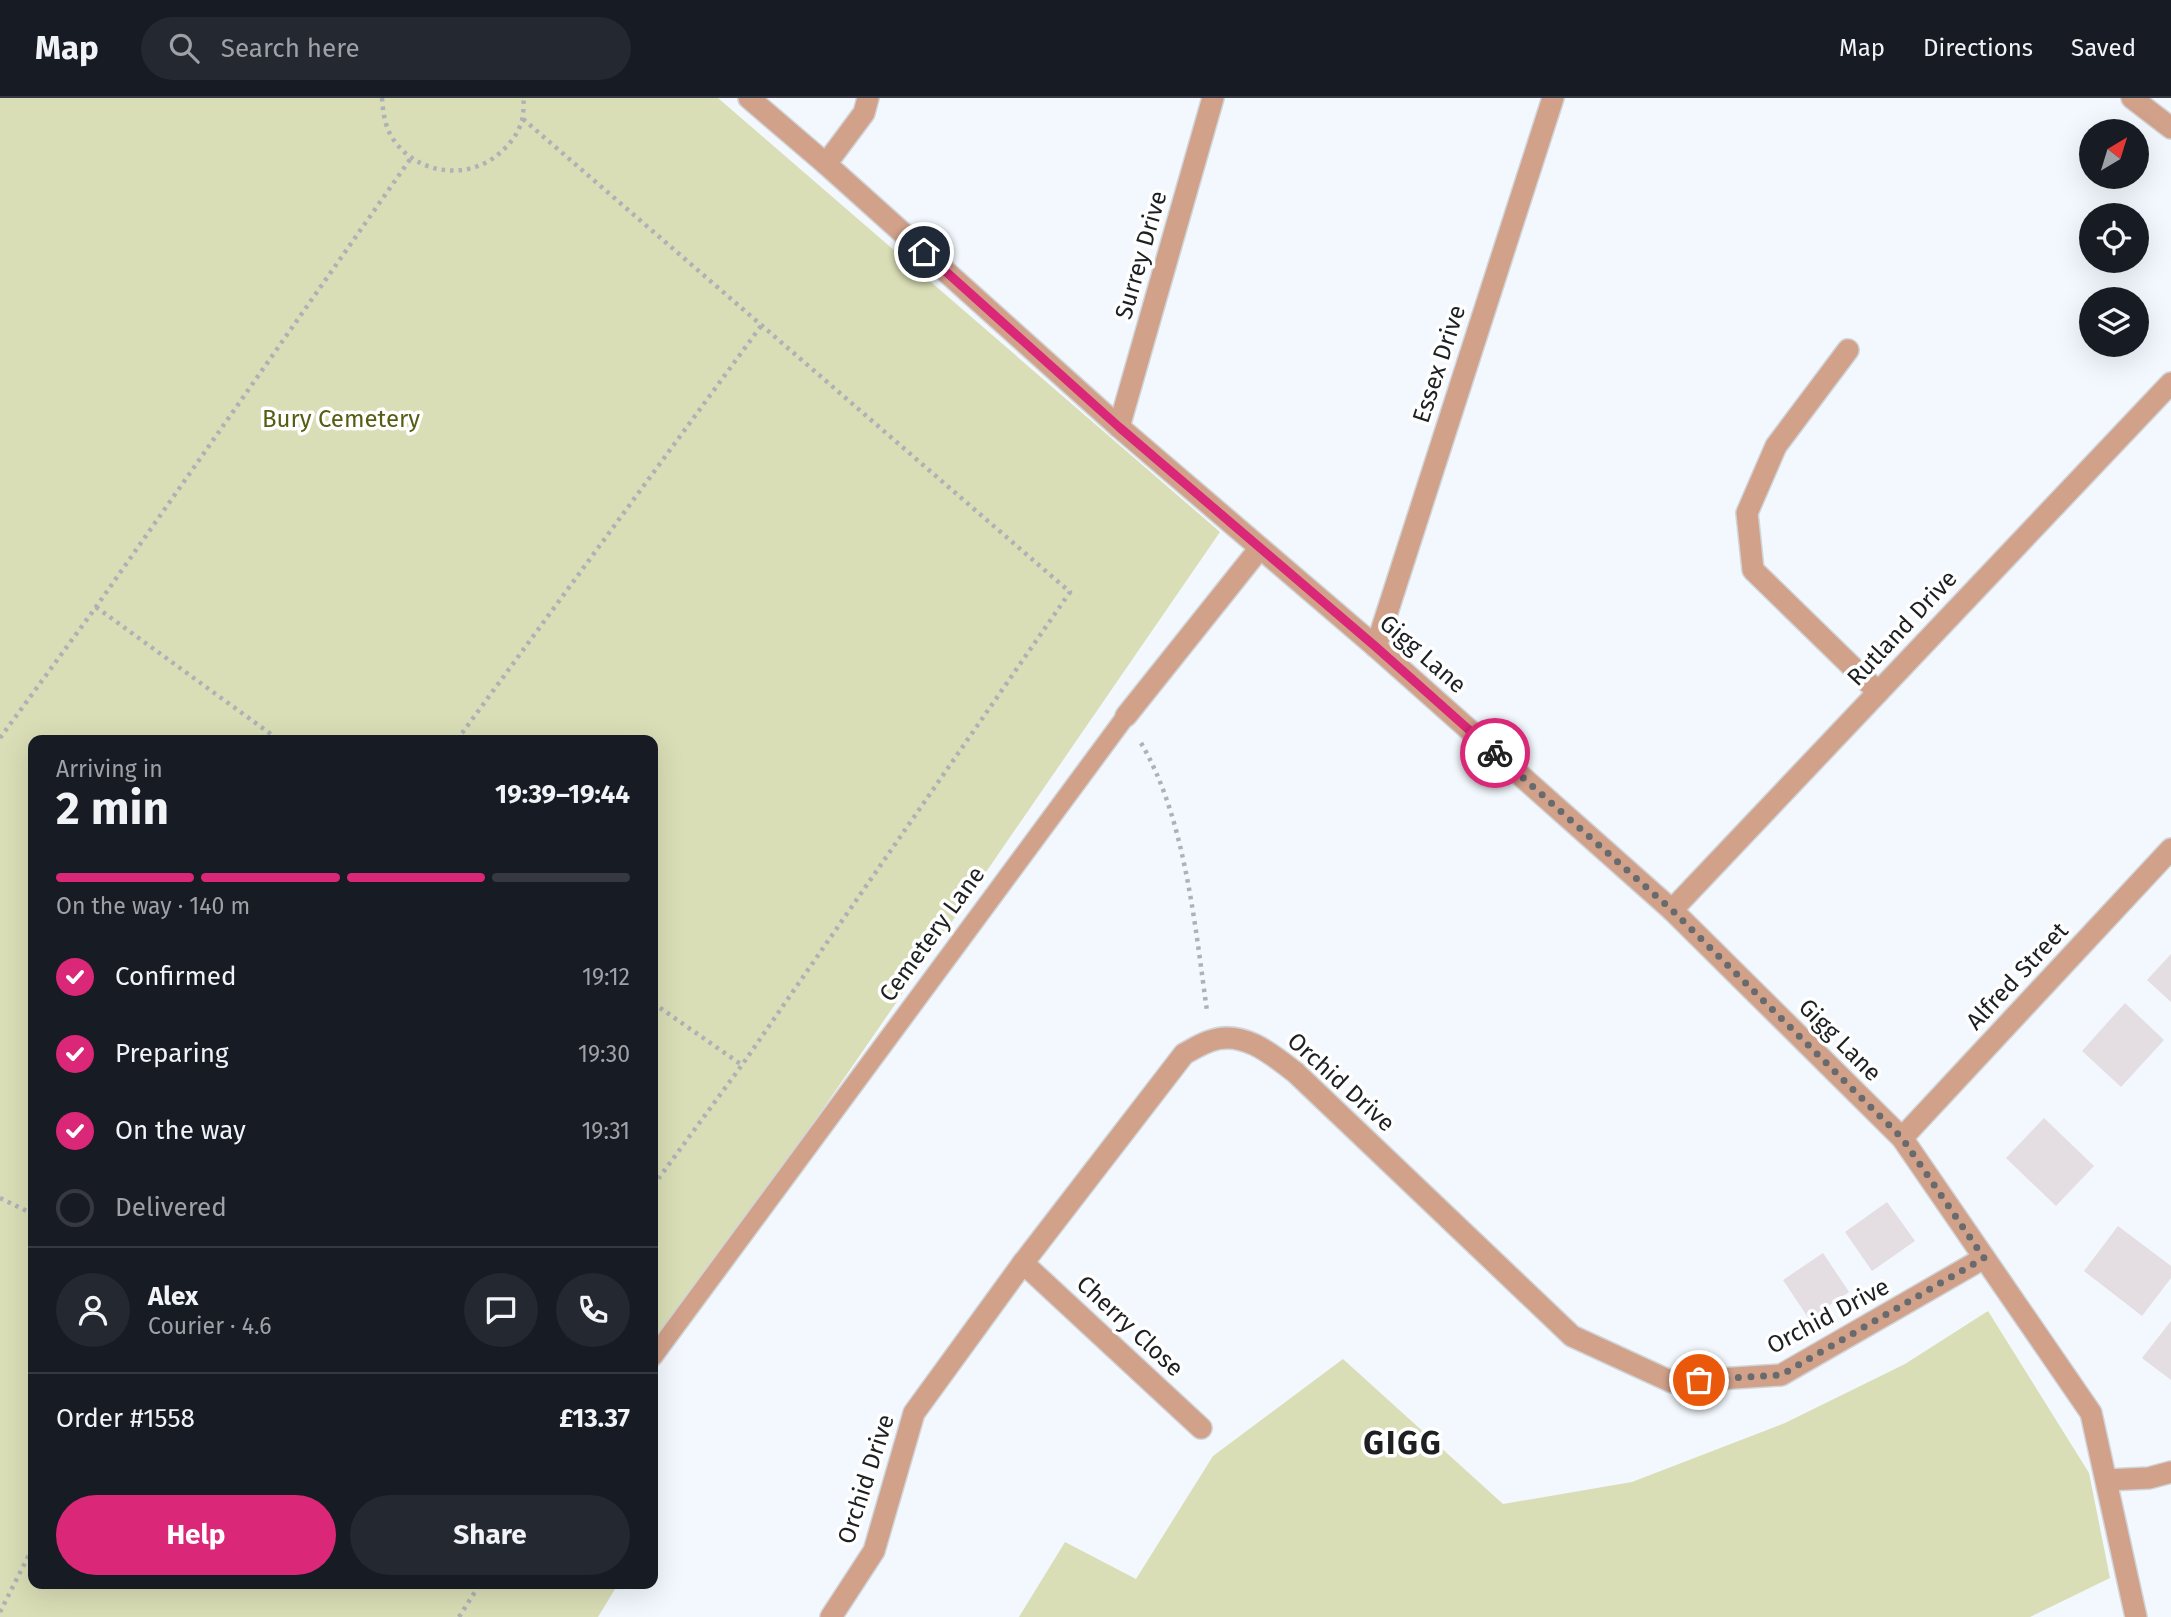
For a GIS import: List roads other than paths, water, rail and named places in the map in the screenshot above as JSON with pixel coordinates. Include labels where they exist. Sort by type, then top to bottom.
[{"type":"street","name":"Gigg Lane","points":[[749,98],[1119,427],[1376,647],[1672,910],[1902,1138],[2091,1413],[2136,1617]]},
{"type":"street","points":[[826,164],[864,113],[869,98]]},
{"type":"street","name":"Surrey Drive","points":[[1119,427],[1213,98]]},
{"type":"street","name":"Essex Drive","points":[[1376,647],[1553,98]]},
{"type":"street","points":[[2132,98],[2171,128]]},
{"type":"street","points":[[1848,350],[1776,446],[1747,513],[1753,569],[1878,692]]},
{"type":"street","name":"Rutland Drive","points":[[1672,910],[2171,383]]},
{"type":"street","name":"Cemetery Lane","points":[[1126,716],[1260,548]]},
{"type":"street","name":"Alfred Street","points":[[1902,1138],[2171,849]]},
{"type":"street","name":"Orchid Drive","points":[[831,1617],[874,1551],[914,1413],[1024,1263],[1184,1054],[1212,1040],[1236,1038],[1264,1048],[1296,1073],[1572,1336],[1672,1382],[1781,1375],[1984,1258]]},
{"type":"street","name":"Cherry Close","points":[[1024,1263],[1201,1428]]},
{"type":"street","points":[[2107,1480],[2149,1478],[2171,1472]]},
{"type":"lane","name":"Cemetery Lane","points":[[658,1350],[1126,716]]},
{"type":"district","name":"GIGG","points":[[1403,1443]]},
{"type":"park label","name":"Bury Cemetery","points":[[341,419]]}]
